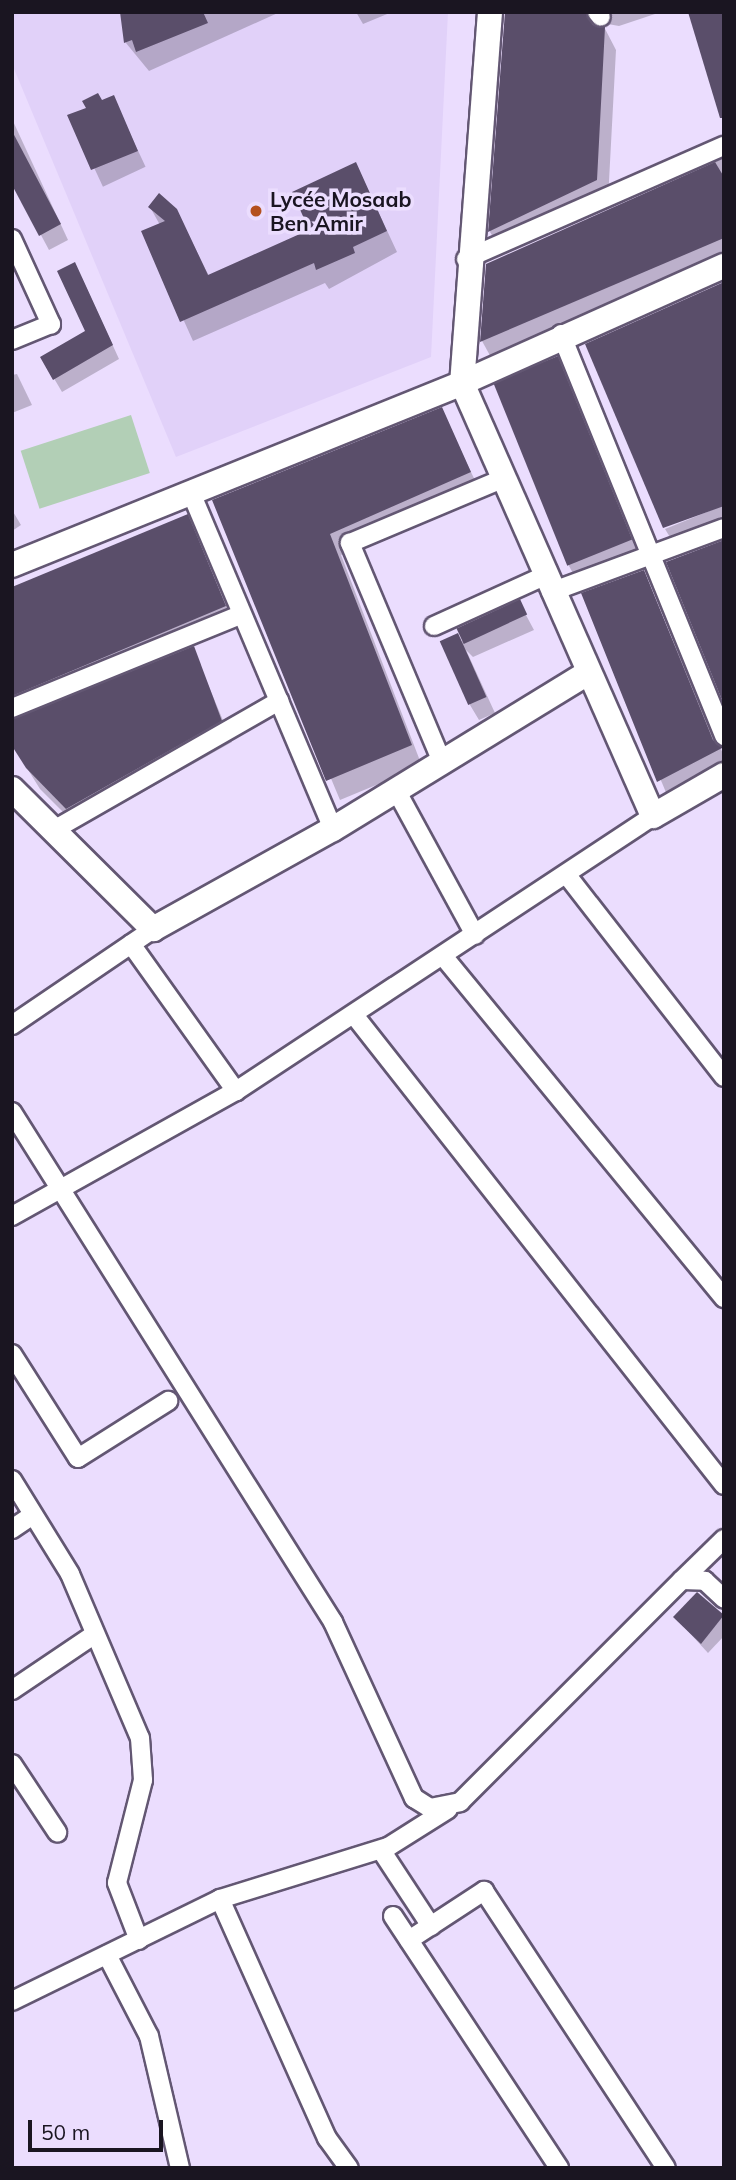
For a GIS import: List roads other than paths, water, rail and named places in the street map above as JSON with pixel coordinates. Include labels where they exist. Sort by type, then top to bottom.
[{"type":"street","points":[[490,12],[467,259],[461,383],[547,584],[653,816]]},
{"type":"street","points":[[467,259],[722,150]]},
{"type":"street","points":[[12,239],[51,324],[15,333]]},
{"type":"street","points":[[12,565],[192,495],[461,383],[561,334],[724,266]]},
{"type":"street","points":[[561,334],[722,725]]},
{"type":"street","points":[[442,762],[350,543],[502,479]]},
{"type":"street","points":[[192,495],[333,829]]},
{"type":"street","points":[[435,626],[547,584],[653,556],[724,528]]},
{"type":"street","points":[[12,708],[242,614]]},
{"type":"street","points":[[12,1025],[153,929],[333,829],[588,673]]},
{"type":"street","points":[[51,831],[279,701]]},
{"type":"street","points":[[12,1216],[236,1090],[354,1015],[653,816],[724,775]]},
{"type":"street","points":[[396,790],[475,934]]},
{"type":"street","points":[[16,802],[51,831],[153,929]]},
{"type":"street","points":[[566,874],[723,1074]]},
{"type":"street","points":[[131,944],[236,1090]]},
{"type":"street","points":[[443,956],[724,1298]]},
{"type":"street","points":[[354,1015],[724,1485]]},
{"type":"street","points":[[12,1112],[333,1622],[414,1798],[430,1808],[448,1809]]},
{"type":"street","points":[[12,1354],[78,1458],[168,1401]]},
{"type":"street","points":[[12,1480],[70,1574],[92,1636],[144,1759],[117,1883],[139,1940]]},
{"type":"street","points":[[12,1529],[33,1515]]},
{"type":"street","points":[[12,2001],[220,1899],[381,1850],[448,1809],[724,1539]]},
{"type":"street","points":[[682,1580],[705,1581],[724,1599]]},
{"type":"street","points":[[12,1690],[92,1636]]},
{"type":"street","points":[[12,1764],[57,1832]]},
{"type":"street","points":[[381,1850],[431,1926]]},
{"type":"street","points":[[409,1940],[484,1891],[666,2168]]},
{"type":"street","points":[[220,1899],[327,2138],[349,2168]]},
{"type":"street","points":[[393,1916],[559,2168]]},
{"type":"street","points":[[107,1955],[149,2036],[180,2168]]},
{"type":"place","name":"Lycée Mosaab Ben Amir","points":[[256,211]]}]
